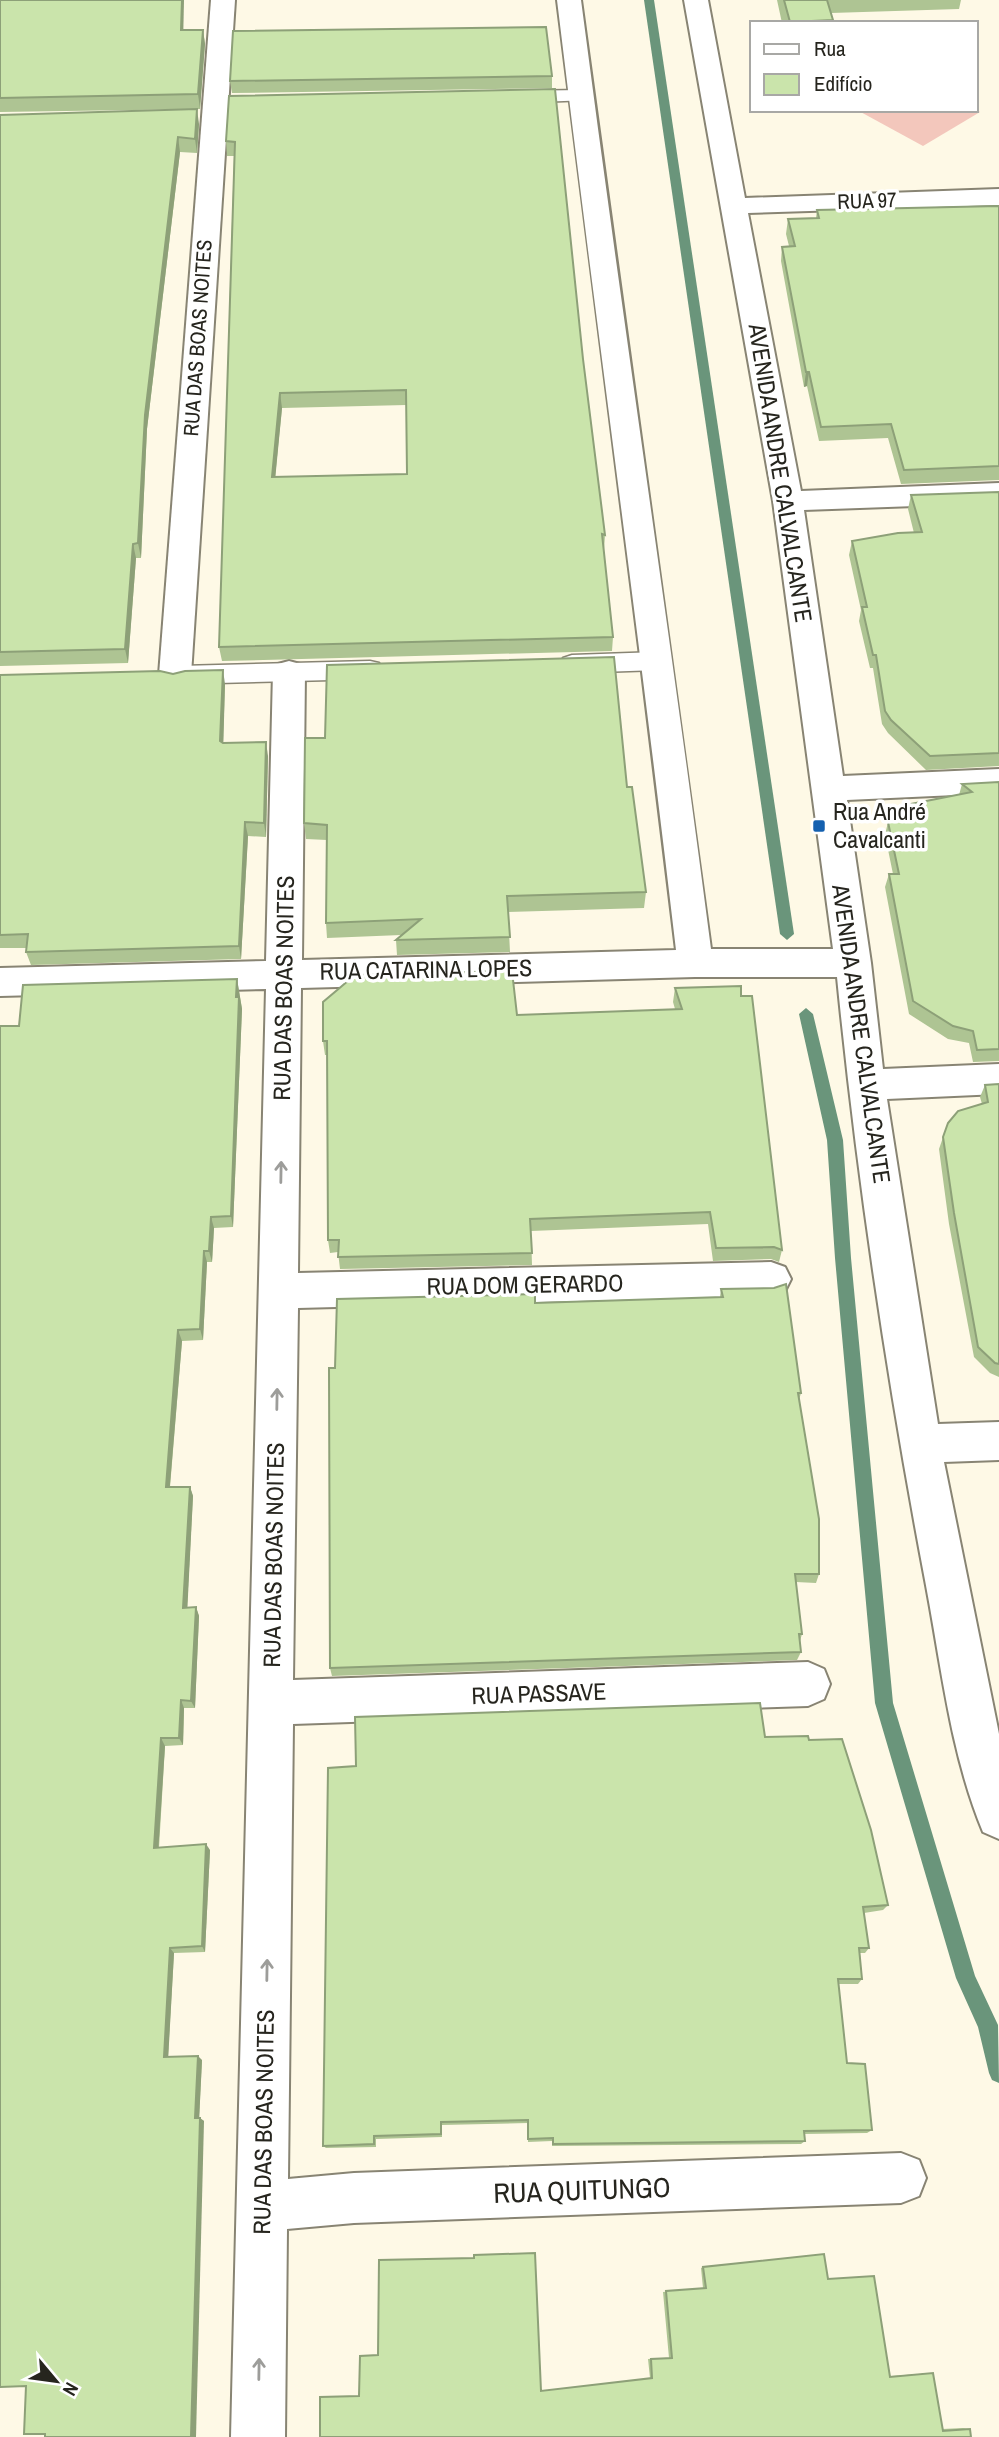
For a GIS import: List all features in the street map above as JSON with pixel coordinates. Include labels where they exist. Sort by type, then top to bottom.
[{"type":"street","name":"RUA DAS BOAS NOITES","points":[[161,676],[218,109],[223,0]]},
{"type":"street","points":[[569,0],[611,337],[658,661],[695,963]]},
{"type":"street","name":"AVENIDA ANDRE CALVALCANTE","points":[[696,0],[788,501],[853,963],[866,1085],[920,1444],[979,1746],[999,1816]]},
{"type":"street","name":"RUA 97","points":[[735,206],[999,197]]},
{"type":"street","points":[[788,501],[999,493]]},
{"type":"street","name":"RUA DAS BOAS NOITES","points":[[258,2437],[289,672]]},
{"type":"street","points":[[827,789],[999,781]]},
{"type":"street","name":"RUA CATARINA LOPES","points":[[0,982],[695,963],[853,963]]},
{"type":"street","points":[[866,1085],[999,1079]]},
{"type":"street","name":"RUA DOM GERARDO","points":[[279,1291],[771,1279]]},
{"type":"street","points":[[920,1444],[999,1441]]},
{"type":"street","name":"RUA PASSAVE","points":[[271,1703],[807,1684]]},
{"type":"street","name":"RUA QUITUNGO","points":[[263,2206],[354,2198],[901,2178]]},
{"type":"lane","points":[[501,97],[582,96]]},
{"type":"lane","points":[[549,664],[658,661]]},
{"type":"lane","points":[[161,676],[399,669]]},
{"type":"shaded area","points":[[861,112],[980,112],[923,146]]},
{"type":"building","points":[[0,0],[182,0],[181,30],[203,30],[198,94],[0,98]]},
{"type":"building","points":[[784,0],[827,0],[833,20],[812,21],[790,21]]},
{"type":"building","points":[[546,27],[552,76],[230,81],[233,31]]},
{"type":"building","points":[[555,89],[583,359],[605,535],[602,534],[613,637],[219,647],[235,142],[226,141],[229,96]],"holes":[[[406,390],[407,474],[272,477],[280,393]]]},
{"type":"building","points":[[197,109],[195,139],[178,137],[145,415],[138,543],[133,544],[125,649],[0,652],[0,115]]},
{"type":"building","points":[[999,206],[999,466],[904,470],[891,424],[821,427],[809,372],[806,372],[782,247],[795,246],[788,219],[819,218],[817,210]]},
{"type":"building","points":[[999,492],[999,753],[930,756],[891,720],[885,711],[876,655],[873,655],[862,607],[867,607],[852,541],[922,532],[911,495]]},
{"type":"building","points":[[614,657],[627,787],[632,787],[646,892],[507,896],[510,937],[396,940],[421,919],[326,923],[327,825],[304,823],[305,738],[325,738],[327,665]]},
{"type":"building","points":[[223,670],[220,741],[266,742],[264,823],[245,822],[239,946],[26,952],[28,934],[0,935],[0,675],[160,671],[173,674]]},
{"type":"building","points":[[999,782],[999,1049],[977,1050],[973,1031],[953,1026],[913,1001],[889,874],[899,874],[888,822],[906,805],[972,792],[962,784]]},
{"type":"building","points":[[512,971],[517,1015],[682,1009],[675,988],[741,986],[741,996],[752,996],[782,1250],[774,1247],[716,1248],[710,1212],[530,1219],[532,1253],[338,1257],[339,1240],[328,1240],[327,1041],[323,1041],[323,1002],[355,975]]},
{"type":"building","points":[[237,979],[236,997],[239,997],[231,1216],[211,1217],[209,1251],[204,1251],[200,1329],[178,1330],[166,1487],[190,1487],[183,1608],[196,1607],[191,1701],[181,1700],[179,1738],[161,1738],[154,1848],[206,1844],[202,1946],[170,1948],[164,2057],[198,2056],[195,2118],[200,2118],[191,2437],[45,2437],[45,2434],[24,2434],[26,2386],[0,2387],[0,1026],[19,1026],[23,985]]},
{"type":"building","points":[[999,1084],[999,1364],[978,1347],[943,1137],[948,1123],[958,1111],[988,1102],[985,1085]]},
{"type":"building","points":[[786,1284],[801,1393],[798,1393],[819,1519],[819,1574],[795,1574],[802,1634],[799,1634],[801,1652],[330,1668],[329,1368],[335,1368],[337,1299],[535,1294],[535,1303],[723,1297],[721,1289],[774,1288]]},
{"type":"building","points":[[760,1703],[765,1737],[808,1736],[809,1740],[842,1739],[871,1830],[888,1905],[863,1907],[869,1948],[859,1948],[862,1979],[838,1979],[847,2063],[865,2064],[872,2130],[804,2131],[805,2141],[553,2144],[553,2138],[528,2139],[528,2120],[441,2122],[441,2134],[374,2136],[374,2144],[323,2146],[328,1768],[356,1766],[355,1717]]},
{"type":"building","points":[[535,2253],[541,2391],[652,2378],[651,2359],[672,2358],[666,2291],[706,2288],[703,2267],[824,2254],[828,2279],[874,2276],[890,2377],[933,2373],[943,2431],[970,2429],[971,2437],[320,2437],[320,2397],[359,2396],[360,2356],[378,2355],[379,2260],[474,2258],[474,2255]]},
{"type":"waterway","points":[[649,0],[787,934]]},
{"type":"waterway","points":[[806,1014],[835,1140],[843,1258],[884,1703],[966,1978],[988,2025],[999,2073]]},
{"type":"place","name":"Rua André Cavalcanti","points":[[819,826]]}]
